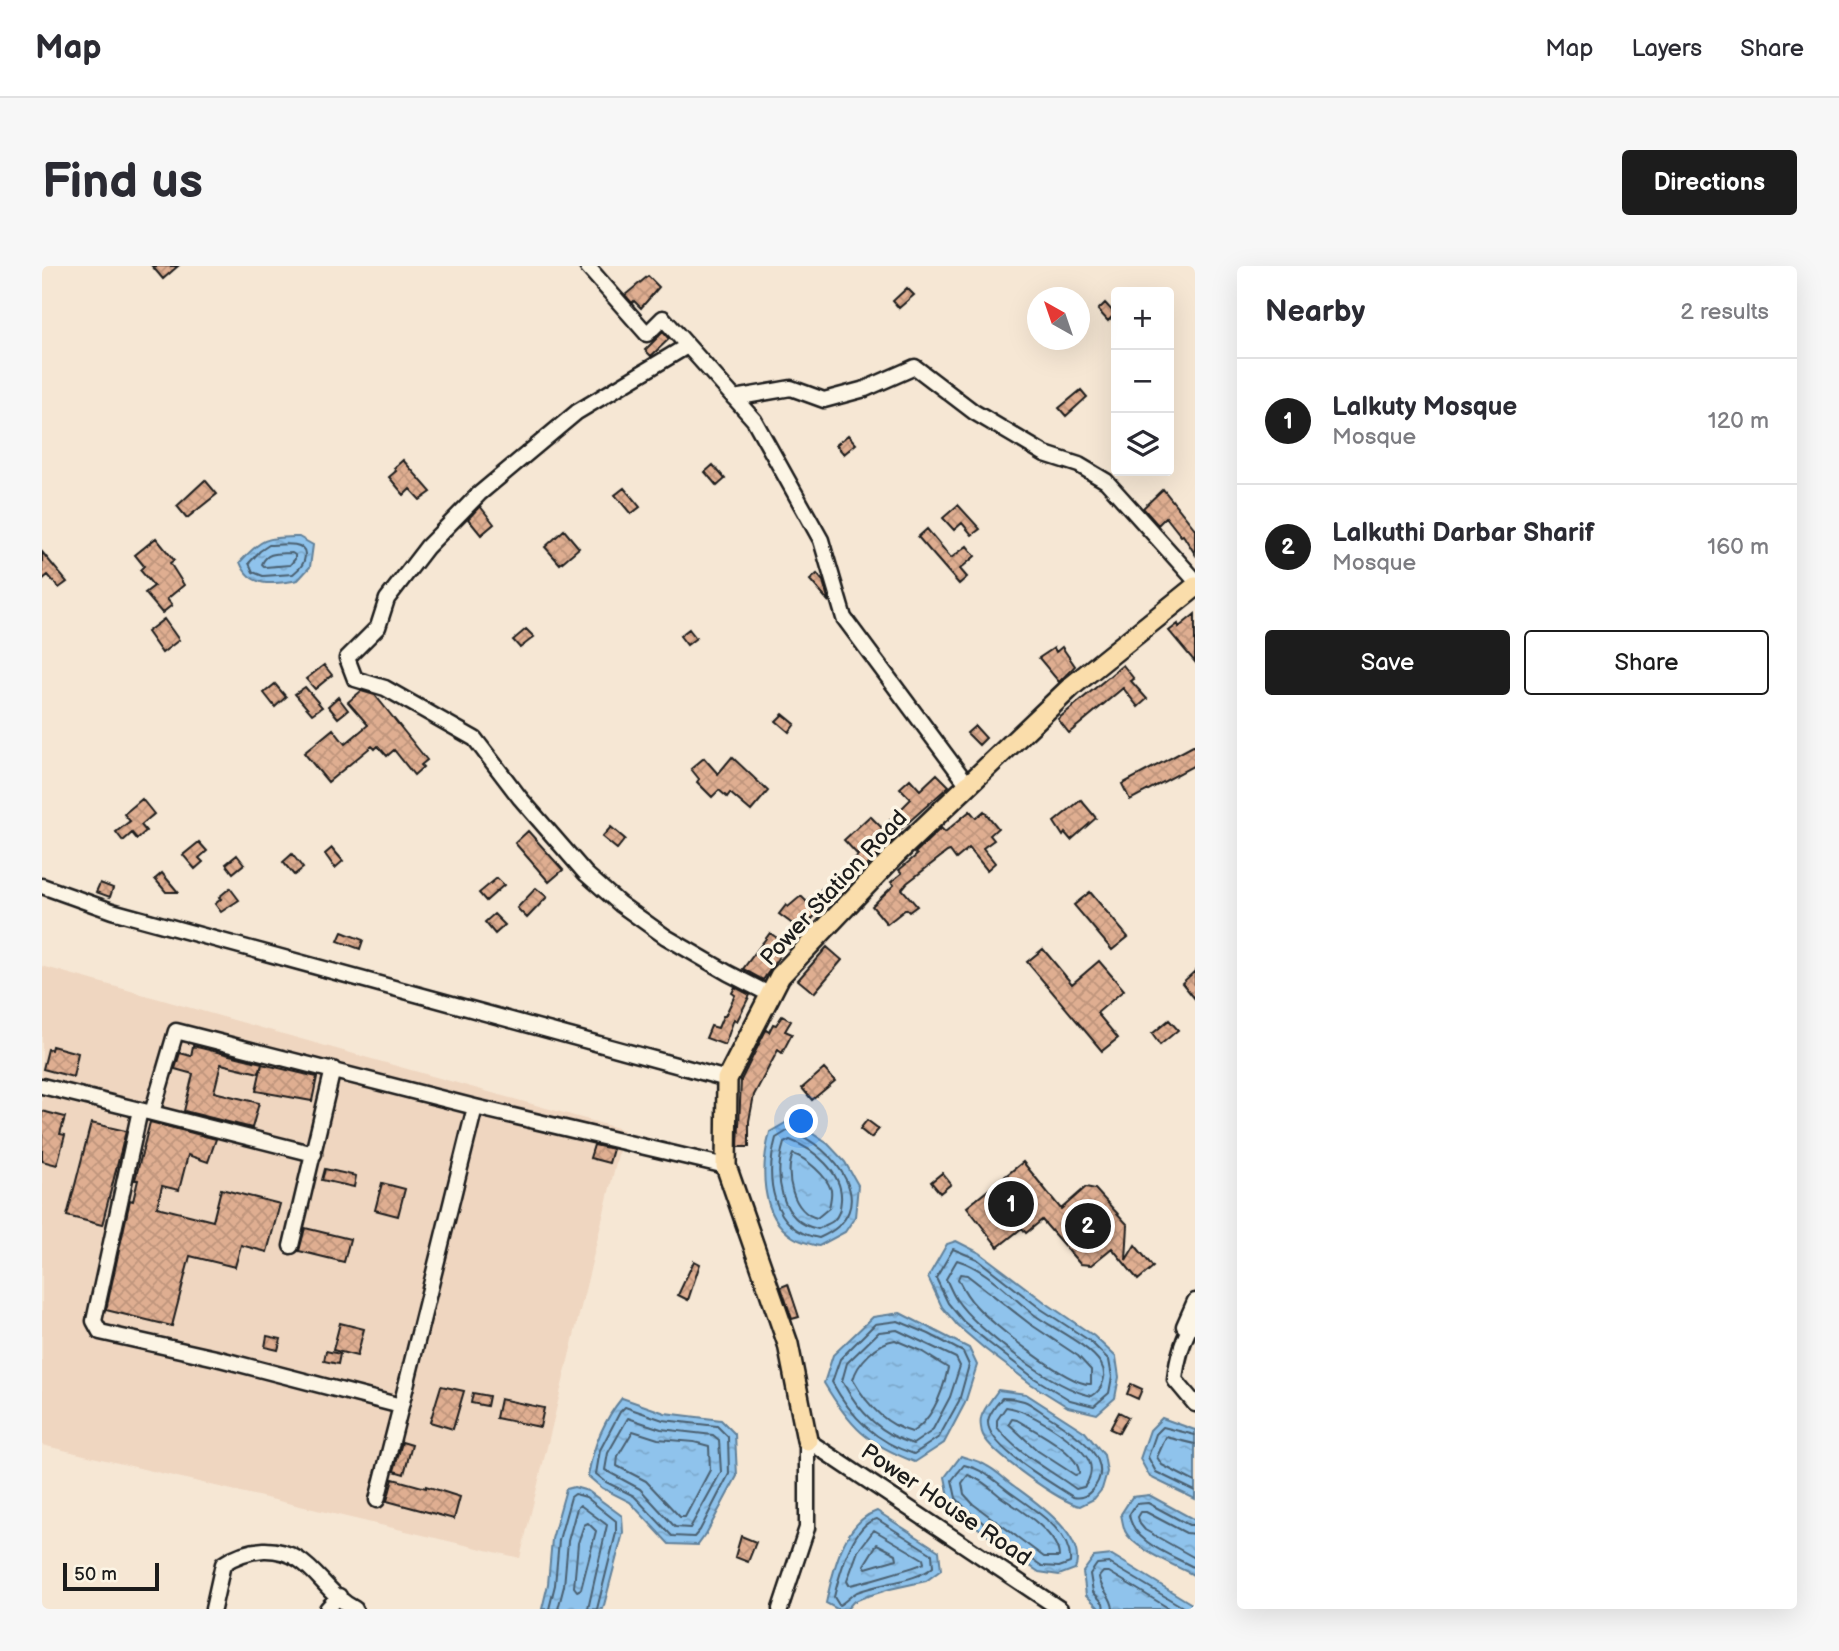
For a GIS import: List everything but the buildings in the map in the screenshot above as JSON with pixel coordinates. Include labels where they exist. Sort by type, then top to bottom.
[{"type":"main road","name":"Power Station Road","points":[[807,1440],[789,1344],[726,1166],[727,1079],[780,976],[895,855],[1072,686],[1195,587]]},
{"type":"street","points":[[587,266],[647,334],[663,318],[754,420],[821,540],[844,618],[968,785]]},
{"type":"street","points":[[688,346],[577,412],[479,494],[427,547],[387,599],[378,626],[347,658],[355,679],[385,688],[475,739],[520,799],[586,874],[620,904],[666,937],[771,995]]},
{"type":"street","points":[[734,398],[791,388],[824,400],[865,389],[915,367],[974,412],[1045,454],[1079,465],[1106,481],[1195,580]]},
{"type":"street","points":[[42,886],[112,911],[727,1079]]},
{"type":"street","points":[[401,1406],[216,1358],[100,1332],[94,1321],[146,1111],[176,1031],[475,1107],[726,1166]]},
{"type":"street","points":[[291,1246],[333,1069]]},
{"type":"street","points":[[42,1086],[314,1154]]},
{"type":"street","points":[[377,1500],[475,1107]]},
{"type":"street","points":[[1195,1301],[1186,1318],[1175,1380],[1195,1404]]},
{"type":"street","points":[[1177,1358],[1195,1318]]},
{"type":"street","name":"Power Station Road","points":[[780,1609],[807,1528],[807,1440]]},
{"type":"street","name":"Power House Road","points":[[807,1440],[1060,1609]]},
{"type":"street","points":[[213,1609],[223,1564],[236,1555],[278,1550],[300,1558],[355,1609]]},
{"type":"street","points":[[327,1609],[338,1596]]},
{"type":"shaded area","points":[[42,966],[624,1130],[520,1558],[42,1445]]},
{"type":"water","points":[[299,537],[313,545],[310,567],[298,580],[264,583],[256,581],[244,571],[240,562],[260,543],[272,539]]},
{"type":"water","points":[[787,1122],[807,1130],[828,1144],[845,1162],[858,1185],[855,1217],[845,1232],[819,1246],[799,1240],[782,1228],[768,1203],[764,1174],[770,1132]]},
{"type":"water","points":[[956,1241],[980,1253],[1094,1336],[1116,1357],[1119,1377],[1115,1398],[1097,1414],[1068,1407],[1031,1384],[958,1326],[942,1307],[928,1277],[947,1244]]},
{"type":"water","points":[[900,1313],[969,1348],[977,1365],[965,1403],[944,1443],[915,1462],[884,1448],[861,1432],[843,1412],[824,1383],[833,1355],[873,1317]]},
{"type":"water","points":[[998,1390],[1026,1394],[1085,1432],[1104,1455],[1107,1472],[1102,1489],[1094,1499],[1080,1506],[1070,1503],[1012,1465],[989,1443],[982,1433],[981,1418]]},
{"type":"water","points":[[622,1398],[665,1413],[721,1420],[735,1434],[737,1476],[698,1545],[669,1544],[630,1502],[602,1488],[588,1476],[600,1435]]},
{"type":"water","points":[[1162,1418],[1195,1430],[1195,1499],[1150,1477],[1140,1459],[1150,1430]]},
{"type":"water","points":[[961,1456],[994,1470],[1058,1522],[1074,1545],[1077,1557],[1075,1569],[1059,1575],[1039,1572],[1003,1548],[962,1515],[950,1501],[945,1477]]},
{"type":"water","points":[[574,1487],[588,1491],[622,1516],[623,1533],[603,1609],[542,1609],[548,1584],[552,1539],[566,1489]]},
{"type":"water","points":[[1149,1495],[1195,1520],[1195,1576],[1146,1551],[1125,1531],[1121,1514],[1132,1497]]},
{"type":"water","points":[[877,1511],[939,1551],[941,1570],[926,1581],[890,1589],[853,1602],[847,1609],[837,1609],[826,1603],[841,1549],[856,1526]]},
{"type":"water","points":[[1112,1555],[1195,1606],[1195,1609],[1100,1609],[1086,1595],[1083,1572],[1094,1557]]},
{"type":"place","name":"Lalkuty Mosque","points":[[1011,1204]]},
{"type":"place","name":"Lalkuthi Darbar Sharif","points":[[1088,1226]]}]
